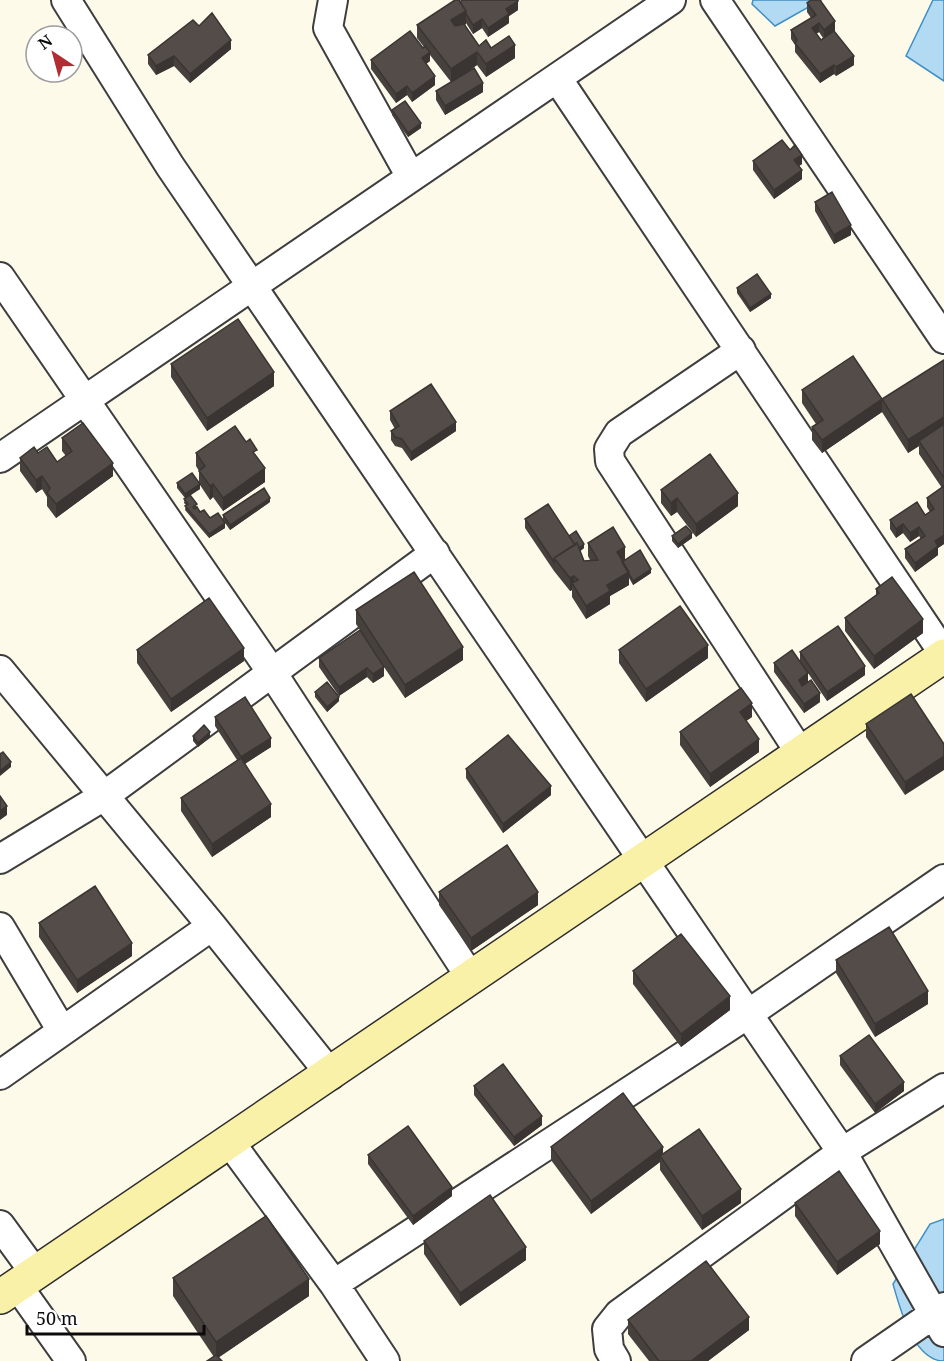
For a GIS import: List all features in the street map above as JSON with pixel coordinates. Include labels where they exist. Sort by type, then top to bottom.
[{"type":"street","points":[[66,0],[170,166],[843,1152],[940,1318],[866,1361]]},
{"type":"street","points":[[333,0],[328,28],[411,177]]},
{"type":"street","points":[[0,458],[671,0]]},
{"type":"street","points":[[715,0],[944,339]]},
{"type":"street","points":[[18,1285],[331,1075],[944,655],[557,78]]},
{"type":"street","points":[[0,278],[271,671],[471,978]]},
{"type":"street","points":[[741,350],[619,433],[609,449],[610,461],[801,754]]},
{"type":"street","points":[[0,859],[104,796],[271,671],[435,553]]},
{"type":"street","points":[[0,670],[212,926],[331,1075]]},
{"type":"street","points":[[334,1284],[748,1014],[944,879]]},
{"type":"street","points":[[0,1075],[212,926]]},
{"type":"street","points":[[0,927],[62,1031]]},
{"type":"street","points":[[616,1361],[609,1349],[607,1329],[619,1314],[843,1152],[944,1088]]},
{"type":"street","points":[[230,1141],[334,1284],[384,1361]]},
{"type":"street","points":[[0,1225],[18,1285],[71,1361]]},
{"type":"water","points":[[753,0],[821,0],[775,26],[752,4]]},
{"type":"water","points":[[933,0],[944,0],[944,81],[906,56]]},
{"type":"water","points":[[944,1219],[944,1361],[933,1359],[917,1343],[904,1319],[893,1284],[930,1224]]},
{"type":"building","points":[[455,0],[459,0],[466,11],[451,20],[455,26],[464,24],[479,46],[486,40],[491,48],[509,36],[515,45],[486,64],[477,52],[451,69],[417,25]]},
{"type":"building","points":[[462,0],[518,1],[506,9],[509,14],[488,28],[482,19],[473,25],[460,2]]},
{"type":"building","points":[[811,0],[820,0],[835,21],[824,30],[819,23],[812,28],[821,40],[834,31],[854,56],[820,74],[795,43],[797,40],[791,30],[816,15],[807,3]]},
{"type":"building","points":[[212,13],[231,40],[190,74],[174,56],[156,66],[148,55],[193,20],[199,26]]},
{"type":"building","points":[[410,31],[423,48],[425,46],[430,52],[422,58],[435,76],[412,93],[407,86],[396,94],[371,60]]},
{"type":"building","points":[[474,68],[483,83],[445,106],[436,91]]},
{"type":"building","points":[[405,101],[421,123],[408,133],[392,110]]},
{"type":"building","points":[[782,140],[790,150],[795,145],[802,155],[794,160],[802,170],[774,190],[753,161]]},
{"type":"building","points":[[832,192],[851,225],[834,235],[815,202]]},
{"type":"building","points":[[757,274],[771,294],[750,308],[737,288]]},
{"type":"building","points":[[238,319],[274,372],[207,418],[171,364]]},
{"type":"building","points":[[853,356],[882,399],[822,440],[812,427],[823,420],[802,390]]},
{"type":"building","points":[[944,360],[944,417],[908,440],[882,399]]},
{"type":"building","points":[[431,384],[456,422],[411,452],[402,439],[395,437],[391,431],[399,426],[390,411]]},
{"type":"building","points":[[83,423],[113,463],[56,504],[47,493],[50,488],[42,476],[36,480],[20,458],[34,447],[38,453],[47,447],[57,462],[72,451],[62,438]]},
{"type":"building","points":[[944,424],[944,478],[919,441]]},
{"type":"building","points":[[235,426],[246,442],[250,439],[257,450],[253,452],[265,468],[223,498],[213,484],[210,486],[199,471],[205,466],[196,453]]},
{"type":"building","points":[[710,454],[738,493],[696,524],[677,498],[671,503],[661,490]]},
{"type":"building","points":[[192,473],[200,484],[185,494],[177,483]]},
{"type":"building","points":[[944,486],[944,535],[935,541],[938,546],[915,563],[905,549],[925,536],[919,527],[910,533],[903,524],[896,529],[890,520],[917,502],[925,515],[934,509],[927,498]]},
{"type":"building","points":[[264,488],[270,498],[230,525],[223,515]]},
{"type":"building","points":[[190,495],[197,504],[193,507],[195,509],[197,507],[200,512],[204,510],[210,518],[218,513],[225,523],[209,534],[185,506],[188,504],[184,499]]},
{"type":"building","points":[[548,504],[575,545],[554,558],[554,562],[525,519]]},
{"type":"building","points":[[686,526],[692,533],[678,544],[672,536]]},
{"type":"building","points":[[613,527],[625,547],[617,552],[629,572],[607,585],[610,591],[586,606],[572,583],[578,580],[574,576],[570,578],[554,558],[577,543],[584,561],[598,560],[588,543]]},
{"type":"building","points":[[576,531],[584,544],[579,548],[569,536]]},
{"type":"building","points":[[640,550],[651,569],[633,581],[622,562]]},
{"type":"building","points":[[414,572],[463,647],[405,685],[356,610]]},
{"type":"building","points":[[892,577],[923,619],[874,656],[845,618],[879,593],[876,589]]},
{"type":"building","points":[[209,598],[244,648],[171,699],[137,650]]},
{"type":"building","points":[[680,606],[708,645],[646,689],[619,650]]},
{"type":"building","points":[[838,626],[865,666],[827,692],[800,652]]},
{"type":"building","points":[[360,630],[384,667],[373,674],[367,668],[339,687],[319,658]]},
{"type":"building","points":[[792,650],[808,673],[799,680],[802,686],[811,680],[820,693],[804,704],[774,663]]},
{"type":"building","points":[[327,682],[339,697],[327,707],[315,692]]},
{"type":"building","points":[[741,688],[752,703],[740,712],[759,739],[710,774],[680,732]]},
{"type":"building","points":[[911,694],[944,744],[944,756],[905,782],[866,724]]},
{"type":"building","points":[[245,697],[271,738],[241,757],[215,717]]},
{"type":"building","points":[[204,725],[210,732],[198,743],[193,736]]},
{"type":"building","points":[[508,735],[551,786],[503,824],[466,769]]},
{"type":"building","points":[[3,752],[11,762],[0,771],[0,754]]},
{"type":"building","points":[[241,758],[271,804],[212,844],[181,798]]},
{"type":"building","points":[[0,796],[7,806],[0,811]]},
{"type":"building","points":[[507,845],[538,892],[471,938],[439,892]]},
{"type":"building","points":[[95,886],[132,943],[77,980],[39,923]]},
{"type":"building","points":[[889,927],[928,991],[875,1024],[836,960]]},
{"type":"building","points":[[681,934],[730,996],[681,1034],[633,971]]},
{"type":"building","points":[[869,1035],[904,1082],[875,1104],[840,1056]]},
{"type":"building","points":[[503,1064],[542,1116],[514,1137],[474,1086]]},
{"type":"building","points":[[623,1093],[663,1147],[591,1201],[551,1147]]},
{"type":"building","points":[[408,1126],[452,1187],[413,1216],[368,1155]]},
{"type":"building","points":[[699,1129],[741,1189],[702,1216],[660,1156]]},
{"type":"building","points":[[839,1171],[880,1231],[837,1262],[795,1203]]},
{"type":"building","points":[[490,1195],[526,1247],[460,1293],[424,1241]]},
{"type":"building","points":[[266,1216],[309,1279],[216,1342],[173,1278]]},
{"type":"building","points":[[706,1261],[749,1317],[691,1361],[659,1361],[628,1320]]},
{"type":"building","points":[[216,1355],[222,1361],[207,1361]]}]
